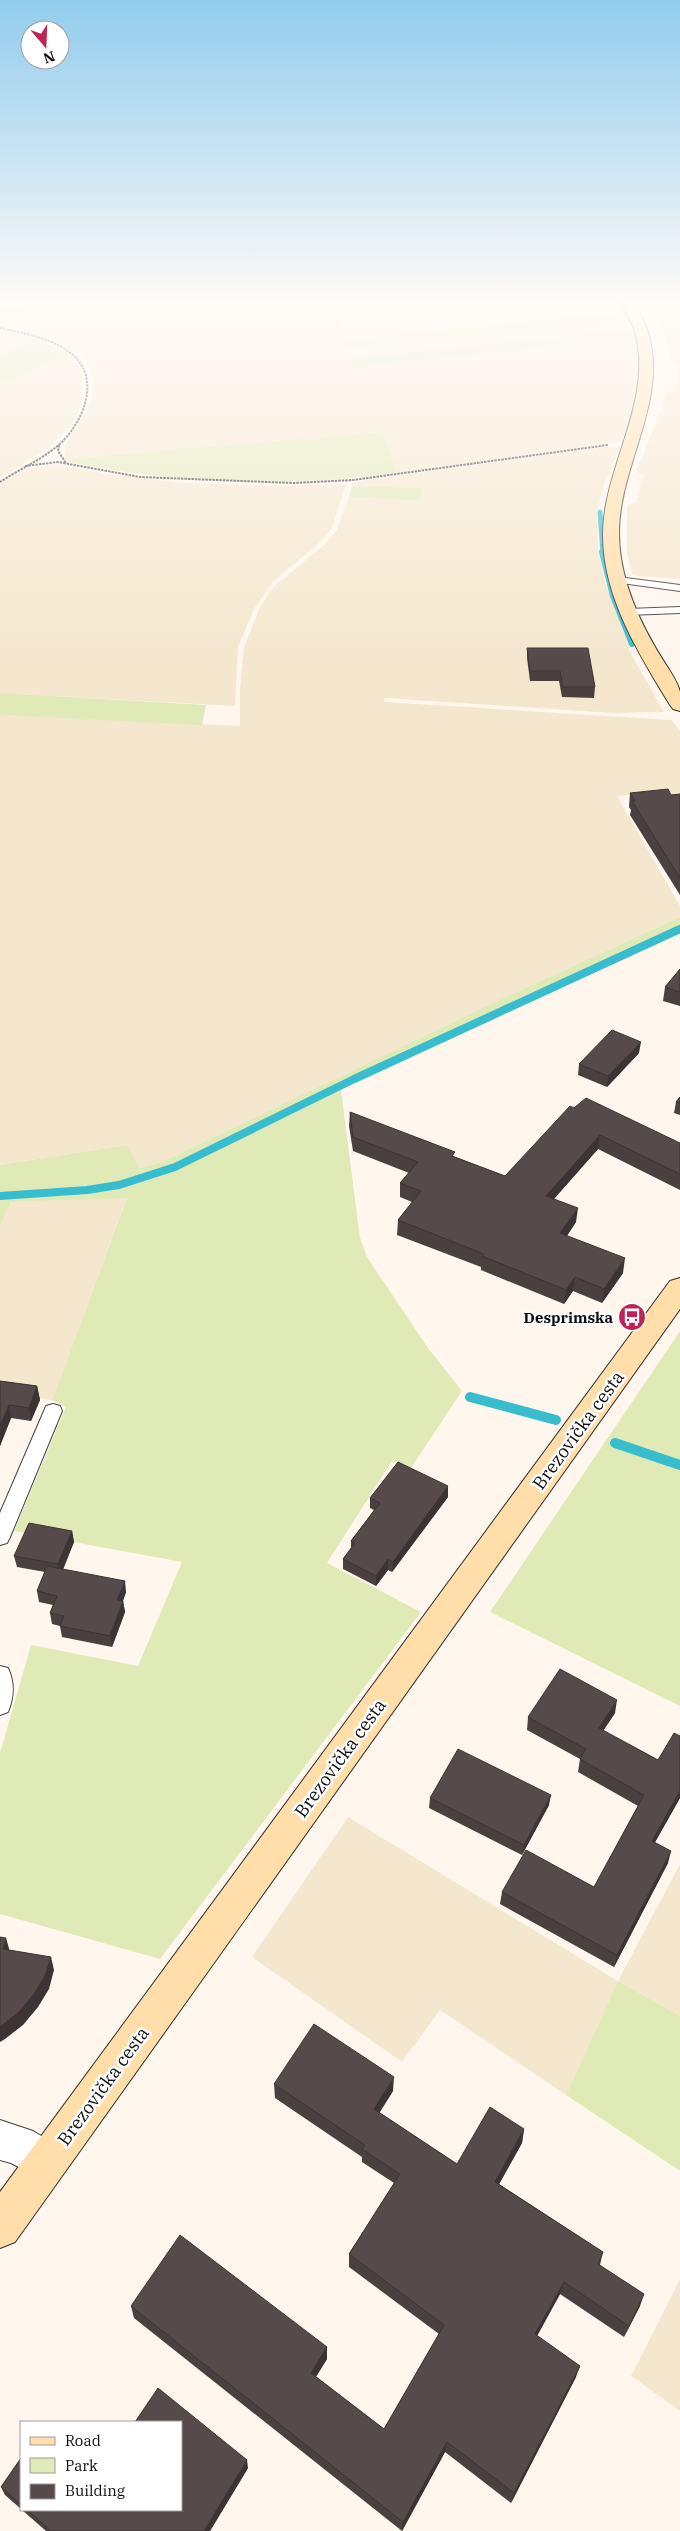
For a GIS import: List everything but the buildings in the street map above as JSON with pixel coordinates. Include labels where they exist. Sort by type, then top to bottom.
[{"type":"main road","points":[[643,419],[619,481],[611,514],[611,536],[618,580],[628,612],[651,658],[680,705]]},
{"type":"main road","name":"Brezovička cesta","points":[[0,2227],[680,1288]]},
{"type":"street","points":[[0,2140],[19,2145],[47,2162]]},
{"type":"lane","points":[[618,580],[680,588]]},
{"type":"lane","points":[[628,612],[680,610]]},
{"type":"lane","points":[[0,1536],[53,1411]]},
{"type":"lane","points":[[0,1675],[3,1697],[0,1705]]},
{"type":"path","points":[[0,482],[58,444],[78,419]]},
{"type":"path","points":[[58,444],[58,451],[66,463]]},
{"type":"path","points":[[25,466],[44,463],[66,463],[140,477],[220,482],[302,483],[353,480],[610,445],[634,445]]},
{"type":"shaded area","points":[[0,419],[74,419],[70,427],[47,449],[0,478]]},
{"type":"shaded area","points":[[81,419],[630,419],[621,442],[397,473],[383,432],[66,459],[64,456],[66,444]]},
{"type":"shaded area","points":[[658,419],[680,419],[680,579],[632,574],[627,553],[627,505],[636,503],[644,475],[636,473]]},
{"type":"shaded area","points":[[606,447],[621,447],[605,482],[597,511],[598,548],[605,583],[630,645],[629,650],[664,712],[613,713],[384,698],[385,702],[671,720],[680,731],[680,805],[664,792],[617,796],[680,906],[680,917],[497,1001],[162,1162],[140,1168],[125,1145],[0,1165],[0,715],[240,726],[240,688],[244,647],[259,610],[268,594],[278,583],[324,545],[337,530],[349,497],[419,501],[421,488],[352,486],[353,482]]},
{"type":"shaded area","points":[[57,465],[113,475],[184,483],[285,486],[346,484],[332,528],[320,542],[273,582],[254,609],[238,647],[235,706],[0,693],[0,485],[24,469]]},
{"type":"shaded area","points":[[127,1197],[52,1400],[0,1392],[0,1226],[11,1202]]},
{"type":"shaded area","points":[[348,1817],[618,1981],[566,2095],[440,2010],[402,2062],[252,1957]]},
{"type":"shaded area","points":[[680,1864],[680,2016],[618,1981]]},
{"type":"shaded area","points":[[680,2279],[680,2411],[631,2376]]},
{"type":"green space","points":[[383,432],[397,473],[274,482],[233,481],[192,479],[110,470],[70,462],[66,459]]},
{"type":"green space","points":[[352,486],[422,488],[419,501],[349,497]]},
{"type":"green space","points":[[0,693],[206,705],[202,725],[0,715]]},
{"type":"green space","points":[[680,917],[680,933],[341,1090],[360,1238],[367,1257],[428,1348],[462,1391],[411,1468],[392,1461],[327,1563],[421,1612],[160,1959],[0,1914],[0,1753],[31,1645],[138,1666],[182,1562],[14,1531],[66,1407],[52,1400],[127,1198],[11,1202],[0,1226],[0,1165],[126,1145],[140,1168],[162,1162],[497,1001]]},
{"type":"green space","points":[[680,1331],[680,1706],[490,1612]]},
{"type":"green space","points":[[618,1981],[680,2016],[680,2171],[566,2095]]},
{"type":"waterway","points":[[600,512],[603,554]]},
{"type":"waterway","points":[[602,552],[613,596],[632,644]]},
{"type":"waterway","points":[[0,1196],[87,1190],[119,1185],[175,1167],[354,1079],[680,929]]},
{"type":"waterway","points":[[470,1397],[556,1420]]},
{"type":"waterway","points":[[615,1443],[680,1465]]},
{"type":"place","name":"Desprimska","points":[[632,1317]]}]
